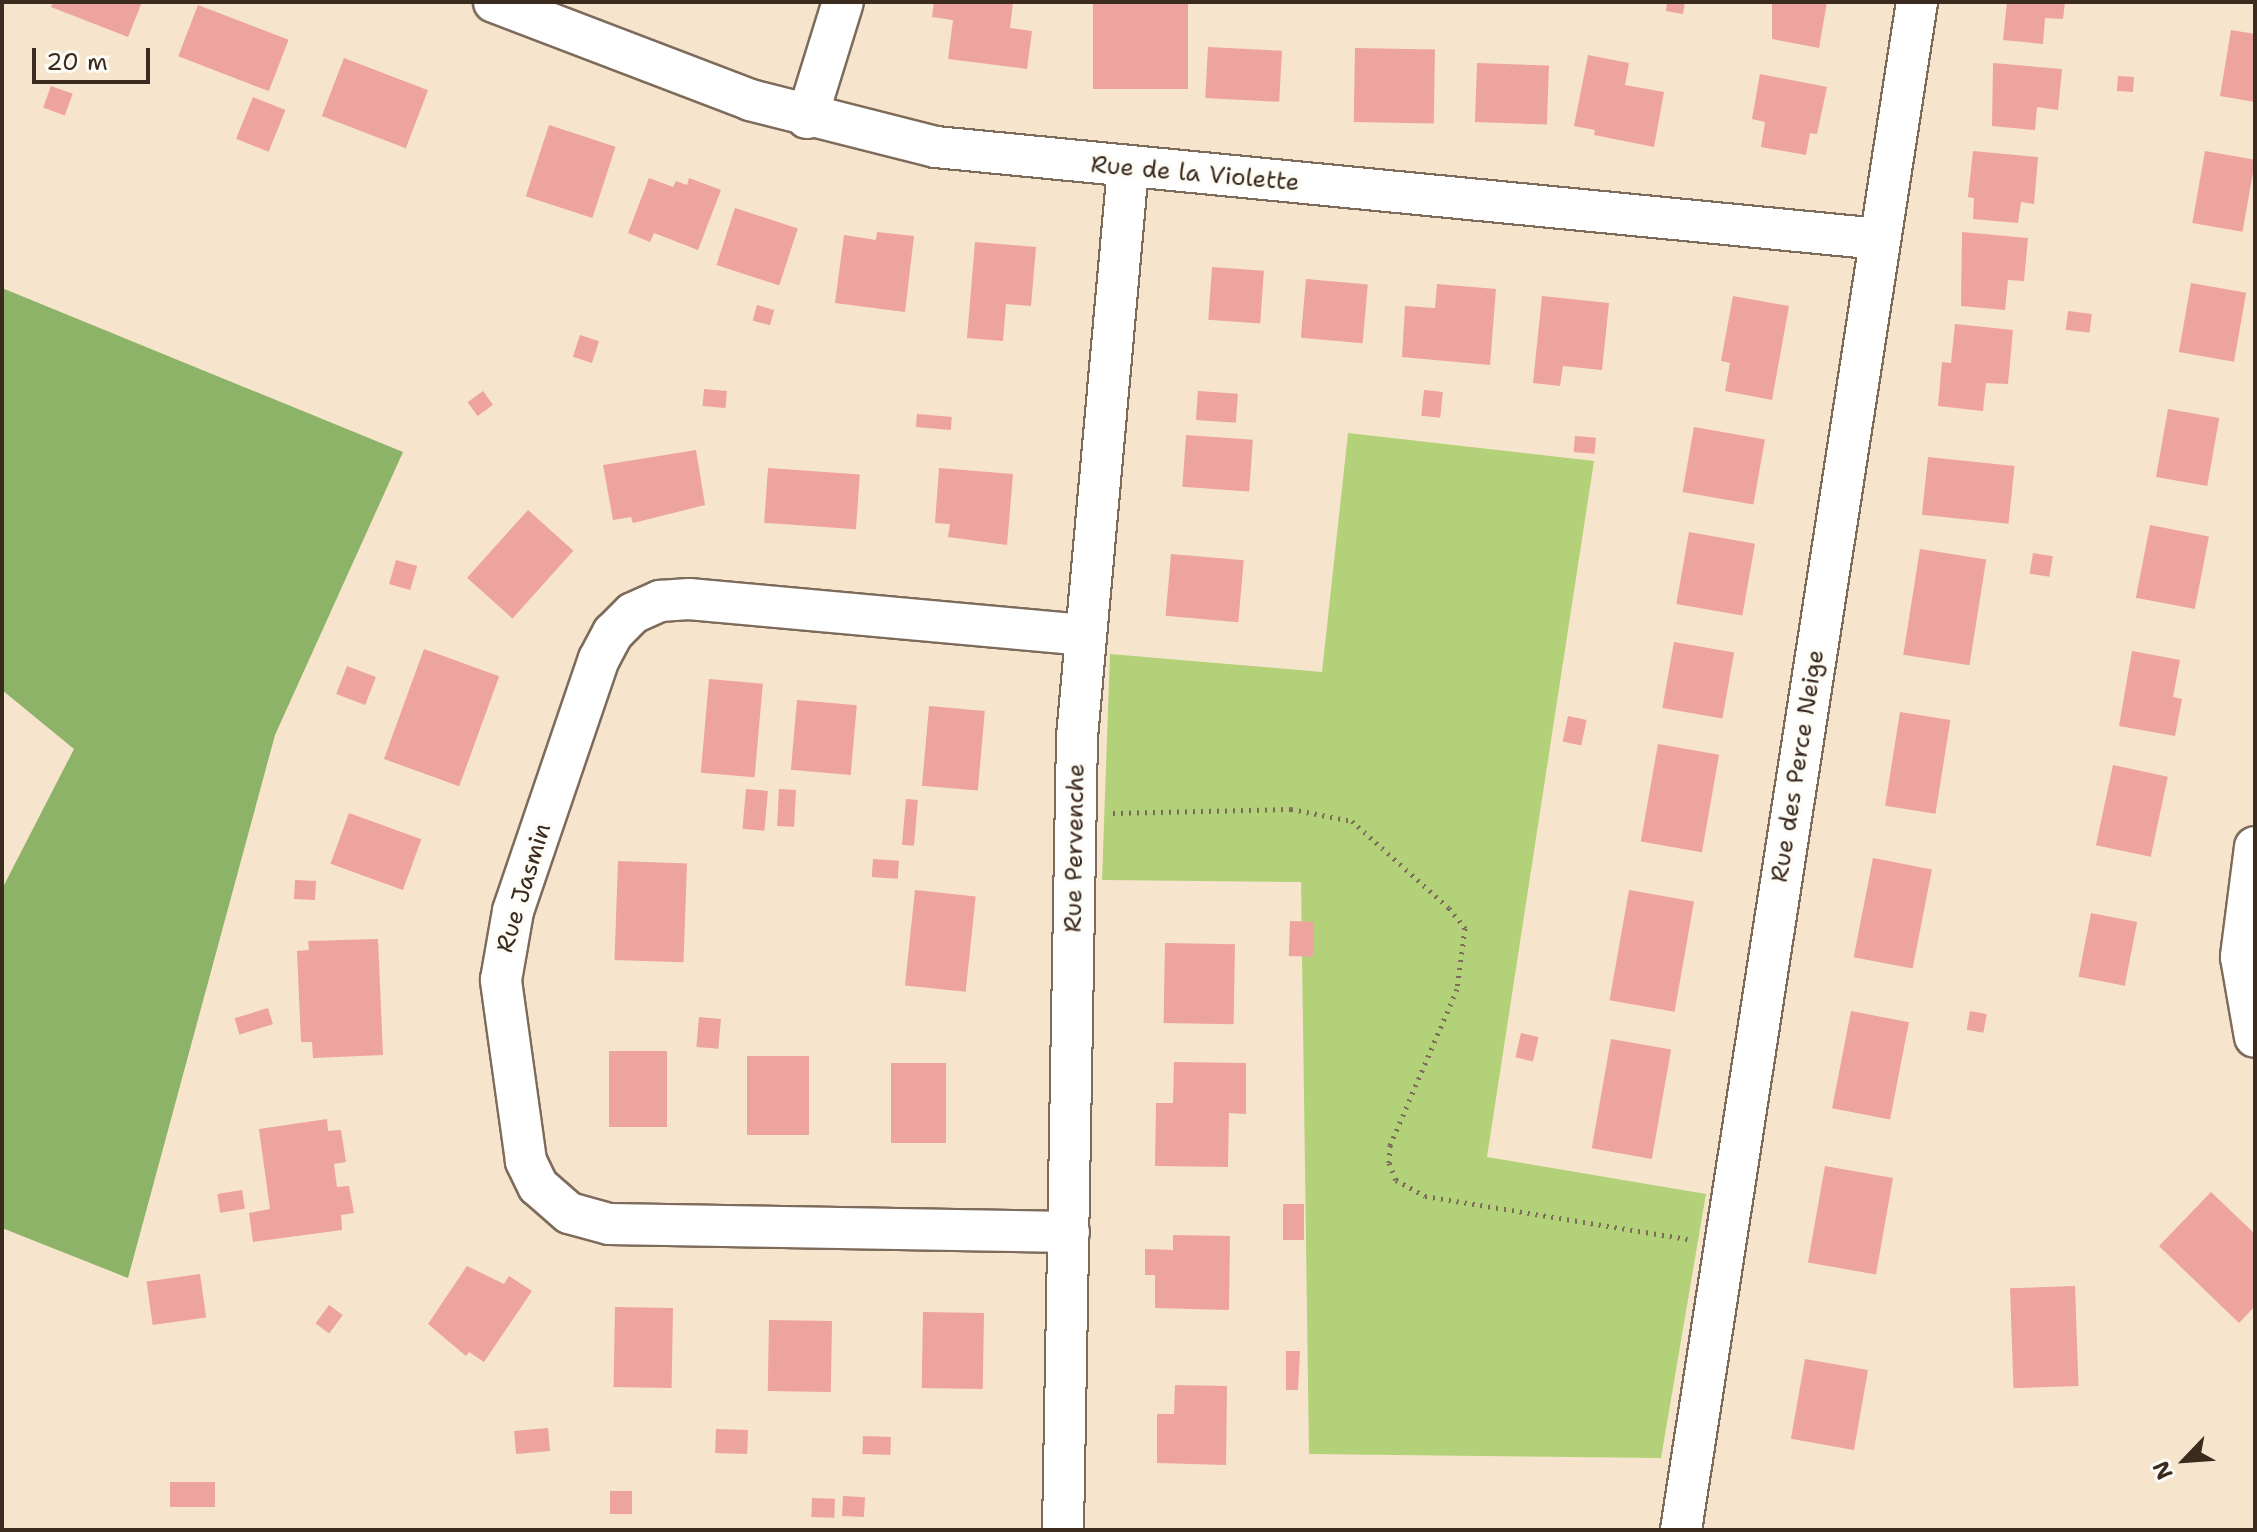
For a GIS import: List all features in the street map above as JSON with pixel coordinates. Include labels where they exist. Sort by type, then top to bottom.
[{"type":"street","name":"Rue de la Violette","points":[[494,2],[807,118],[936,147],[1879,239]]},
{"type":"street","points":[[807,118],[843,2]]},
{"type":"street","name":"Rue des Perce Neige","points":[[1681,1530],[1917,2]]},
{"type":"street","name":"Rue Pervenche","points":[[1063,1530],[1083,635],[1128,168]]},
{"type":"street","name":"Rue Jasmin","points":[[1069,1232],[609,1224],[569,1213],[538,1186],[526,1161],[501,980],[513,911],[599,659],[613,633],[633,613],[660,601],[689,599],[1083,635]]},
{"type":"street","points":[[2255,847],[2241,957],[2255,1037]]},
{"type":"path","points":[[1108,813],[1291,809],[1352,821],[1459,917],[1465,942],[1457,989],[1390,1145],[1389,1163],[1402,1188],[1425,1196],[1724,1245]]},
{"type":"green space","points":[[2,288],[403,452],[275,735],[128,1278],[2,1228],[2,889],[74,749],[2,690]]},
{"type":"green space","points":[[1348,433],[1594,461],[1487,1157],[1706,1194],[1661,1458],[1309,1454],[1301,882],[1102,880],[1110,654],[1322,672]]},
{"type":"building","points":[[53,2],[142,2],[128,37],[51,7]]},
{"type":"building","points":[[934,2],[1013,2],[1010,28],[1032,31],[1027,69],[948,59],[953,20],[932,17]]},
{"type":"building","points":[[1093,2],[1188,2],[1188,89],[1093,89]]},
{"type":"building","points":[[1667,2],[1685,2],[1683,14],[1666,11]]},
{"type":"building","points":[[1772,2],[1827,2],[1819,48],[1772,39]]},
{"type":"building","points":[[2007,2],[2065,2],[2063,19],[2045,18],[2043,44],[2003,40]]},
{"type":"building","points":[[198,5],[289,40],[269,91],[178,56]]},
{"type":"building","points":[[2231,30],[2255,34],[2255,102],[2220,96]]},
{"type":"building","points":[[1208,47],[1282,51],[1279,102],[1205,98]]},
{"type":"building","points":[[1355,48],[1435,49],[1434,123],[1354,122]]},
{"type":"building","points":[[1588,55],[1629,63],[1625,85],[1664,92],[1654,147],[1594,135],[1595,130],[1574,126]]},
{"type":"building","points":[[344,58],[428,90],[406,148],[322,116]]},
{"type":"building","points":[[1477,63],[1549,66],[1547,124],[1475,122]]},
{"type":"building","points":[[1993,63],[2062,69],[2058,110],[2037,107],[2035,130],[1992,126]]},
{"type":"building","points":[[1760,74],[1827,87],[1817,134],[1810,133],[1806,155],[1761,147],[1765,122],[1752,119]]},
{"type":"building","points":[[2118,76],[2134,77],[2133,92],[2117,91]]},
{"type":"building","points":[[51,86],[73,94],[65,115],[43,108]]},
{"type":"building","points":[[253,97],[285,110],[269,152],[236,139]]},
{"type":"building","points":[[549,125],[616,147],[592,218],[526,196]]},
{"type":"building","points":[[1973,151],[2038,157],[2034,204],[2021,202],[2018,223],[1973,219],[1974,198],[1968,197]]},
{"type":"building","points":[[2205,151],[2255,160],[2243,232],[2192,223]]},
{"type":"building","points":[[649,178],[673,187],[676,181],[687,185],[689,178],[721,190],[698,250],[654,233],[650,242],[628,233]]},
{"type":"building","points":[[735,208],[798,228],[779,285],[716,265]]},
{"type":"building","points":[[877,232],[914,236],[905,312],[835,303],[844,235],[876,240]]},
{"type":"building","points":[[1962,232],[2028,238],[2024,281],[2008,280],[2005,310],[1961,306]]},
{"type":"building","points":[[975,242],[1036,247],[1031,306],[1006,304],[1003,341],[967,338]]},
{"type":"building","points":[[1212,267],[1264,271],[1260,323],[1208,320]]},
{"type":"building","points":[[1306,279],[1368,284],[1363,343],[1301,338]]},
{"type":"building","points":[[2191,283],[2246,293],[2234,362],[2179,352]]},
{"type":"building","points":[[1437,284],[1496,289],[1490,365],[1402,357],[1405,306],[1435,308]]},
{"type":"building","points":[[1542,296],[1609,303],[1602,370],[1563,366],[1560,386],[1533,383]]},
{"type":"building","points":[[1733,296],[1789,306],[1772,400],[1725,391],[1730,363],[1721,361]]},
{"type":"building","points":[[757,305],[774,310],[770,325],[753,320]]},
{"type":"building","points":[[2068,311],[2092,314],[2090,333],[2066,330]]},
{"type":"building","points":[[1955,324],[2013,330],[2008,384],[1986,383],[1983,411],[1938,406],[1942,362],[1951,363]]},
{"type":"building","points":[[580,335],[599,341],[592,363],[573,357]]},
{"type":"building","points":[[704,389],[727,391],[725,408],[703,406]]},
{"type":"building","points":[[1424,390],[1443,392],[1440,418],[1421,416]]},
{"type":"building","points":[[483,391],[493,405],[478,416],[468,402]]},
{"type":"building","points":[[1198,391],[1238,394],[1236,423],[1196,420]]},
{"type":"building","points":[[2168,409],[2219,418],[2207,486],[2156,477]]},
{"type":"building","points":[[917,414],[952,417],[951,430],[916,427]]},
{"type":"building","points":[[1694,427],[1765,440],[1753,504],[1683,492]]},
{"type":"building","points":[[1186,435],[1253,440],[1249,492],[1182,487]]},
{"type":"building","points":[[1575,436],[1596,438],[1595,454],[1574,452]]},
{"type":"building","points":[[696,450],[705,505],[633,523],[631,517],[613,520],[603,465]]},
{"type":"building","points":[[1928,457],[2015,466],[2008,524],[1922,515]]},
{"type":"building","points":[[768,468],[860,474],[856,529],[764,523]]},
{"type":"building","points":[[939,468],[1013,474],[1007,545],[948,537],[950,524],[935,523]]},
{"type":"building","points":[[528,510],[573,551],[512,618],[467,578]]},
{"type":"building","points":[[2150,525],[2209,536],[2195,609],[2136,598]]},
{"type":"building","points":[[1689,532],[1755,544],[1742,616],[1676,604]]},
{"type":"building","points":[[1920,549],[1986,559],[1969,665],[1903,655]]},
{"type":"building","points":[[2033,553],[2053,556],[2049,577],[2030,574]]},
{"type":"building","points":[[1171,554],[1244,560],[1238,622],[1166,616]]},
{"type":"building","points":[[396,560],[417,566],[410,590],[389,584]]},
{"type":"building","points":[[1674,642],[1734,653],[1722,719],[1662,708]]},
{"type":"building","points":[[424,649],[499,676],[459,786],[384,759]]},
{"type":"building","points":[[2132,651],[2180,660],[2173,697],[2182,699],[2175,736],[2119,726]]},
{"type":"building","points":[[347,666],[376,677],[365,705],[336,694]]},
{"type":"building","points":[[709,679],[763,684],[755,777],[701,773]]},
{"type":"building","points":[[797,700],[857,705],[851,775],[791,770]]},
{"type":"building","points":[[929,706],[985,711],[978,791],[922,786]]},
{"type":"building","points":[[1900,712],[1950,720],[1936,814],[1885,806]]},
{"type":"building","points":[[1568,716],[1587,720],[1581,745],[1563,741]]},
{"type":"building","points":[[1658,744],[1719,755],[1702,852],[1641,841]]},
{"type":"building","points":[[2113,765],[2168,777],[2151,857],[2096,845]]},
{"type":"building","points":[[746,789],[768,791],[764,831],[743,829]]},
{"type":"building","points":[[779,789],[796,790],[794,827],[777,826]]},
{"type":"building","points":[[906,799],[918,800],[914,846],[902,845]]},
{"type":"building","points":[[349,813],[421,839],[403,890],[331,864]]},
{"type":"building","points":[[1873,858],[1932,869],[1913,969],[1854,957]]},
{"type":"building","points":[[873,859],[899,861],[898,879],[872,877]]},
{"type":"building","points":[[618,861],[687,863],[684,962],[615,960]]},
{"type":"building","points":[[295,880],[316,881],[315,900],[294,899]]},
{"type":"building","points":[[915,890],[976,896],[966,992],[905,985]]},
{"type":"building","points":[[1629,890],[1694,901],[1675,1012],[1610,1000]]},
{"type":"building","points":[[2091,913],[2137,922],[2125,986],[2079,977]]},
{"type":"building","points":[[1290,921],[1314,922],[1313,957],[1289,956]]},
{"type":"building","points":[[378,939],[383,1055],[313,1058],[312,1042],[301,1042],[297,951],[309,950],[308,941]]},
{"type":"building","points":[[1165,943],[1235,944],[1234,1024],[1164,1023]]},
{"type":"building","points":[[268,1008],[273,1024],[239,1034],[235,1018]]},
{"type":"building","points":[[1851,1011],[1909,1022],[1890,1119],[1832,1108]]},
{"type":"building","points":[[1970,1011],[1987,1014],[1983,1033],[1967,1030]]},
{"type":"building","points":[[699,1017],[721,1019],[718,1049],[696,1047]]},
{"type":"building","points":[[1521,1033],[1539,1037],[1533,1061],[1515,1057]]},
{"type":"building","points":[[1611,1039],[1671,1050],[1652,1159],[1592,1148]]},
{"type":"building","points":[[609,1051],[667,1051],[667,1127],[609,1127]]},
{"type":"building","points":[[747,1056],[809,1056],[809,1135],[747,1135]]},
{"type":"building","points":[[1174,1062],[1246,1063],[1246,1114],[1229,1113],[1228,1167],[1155,1166],[1156,1103],[1173,1103]]},
{"type":"building","points":[[891,1063],[946,1063],[946,1143],[891,1143]]},
{"type":"building","points":[[327,1119],[328,1131],[341,1130],[346,1162],[334,1164],[337,1187],[349,1186],[354,1213],[341,1215],[342,1230],[253,1242],[249,1213],[270,1209],[259,1129]]},
{"type":"building","points":[[1825,1166],[1893,1178],[1876,1274],[1808,1263]]},
{"type":"building","points":[[242,1190],[245,1209],[220,1213],[217,1194]]},
{"type":"building","points":[[2211,1192],[2255,1234],[2255,1306],[2239,1323],[2159,1246]]},
{"type":"building","points":[[1283,1204],[1304,1204],[1304,1240],[1283,1240]]},
{"type":"building","points":[[1173,1235],[1230,1236],[1229,1310],[1155,1308],[1155,1275],[1145,1275],[1145,1249],[1173,1250]]},
{"type":"building","points":[[467,1266],[504,1284],[509,1276],[532,1291],[484,1362],[469,1352],[466,1356],[428,1324]]},
{"type":"building","points":[[200,1274],[206,1318],[153,1325],[147,1282]]},
{"type":"building","points":[[2075,1286],[2078,1386],[2014,1388],[2010,1288]]},
{"type":"building","points":[[329,1305],[343,1315],[329,1334],[315,1324]]},
{"type":"building","points":[[615,1307],[673,1308],[672,1388],[614,1387]]},
{"type":"building","points":[[923,1312],[984,1313],[983,1389],[922,1388]]},
{"type":"building","points":[[769,1320],[832,1321],[831,1392],[768,1391]]},
{"type":"building","points":[[1286,1351],[1300,1351],[1298,1390],[1286,1390]]},
{"type":"building","points":[[1805,1359],[1868,1370],[1854,1450],[1791,1439]]},
{"type":"building","points":[[1175,1385],[1227,1386],[1226,1465],[1157,1463],[1157,1414],[1174,1414]]},
{"type":"building","points":[[548,1428],[550,1451],[516,1454],[514,1431]]},
{"type":"building","points":[[716,1429],[748,1430],[747,1454],[715,1453]]},
{"type":"building","points":[[863,1436],[891,1437],[890,1455],[862,1454]]},
{"type":"building","points":[[170,1482],[215,1482],[215,1507],[170,1507]]},
{"type":"building","points":[[610,1491],[632,1491],[632,1514],[610,1514]]},
{"type":"building","points":[[843,1496],[865,1497],[864,1517],[842,1516]]},
{"type":"building","points":[[812,1498],[835,1499],[834,1518],[811,1517]]}]
